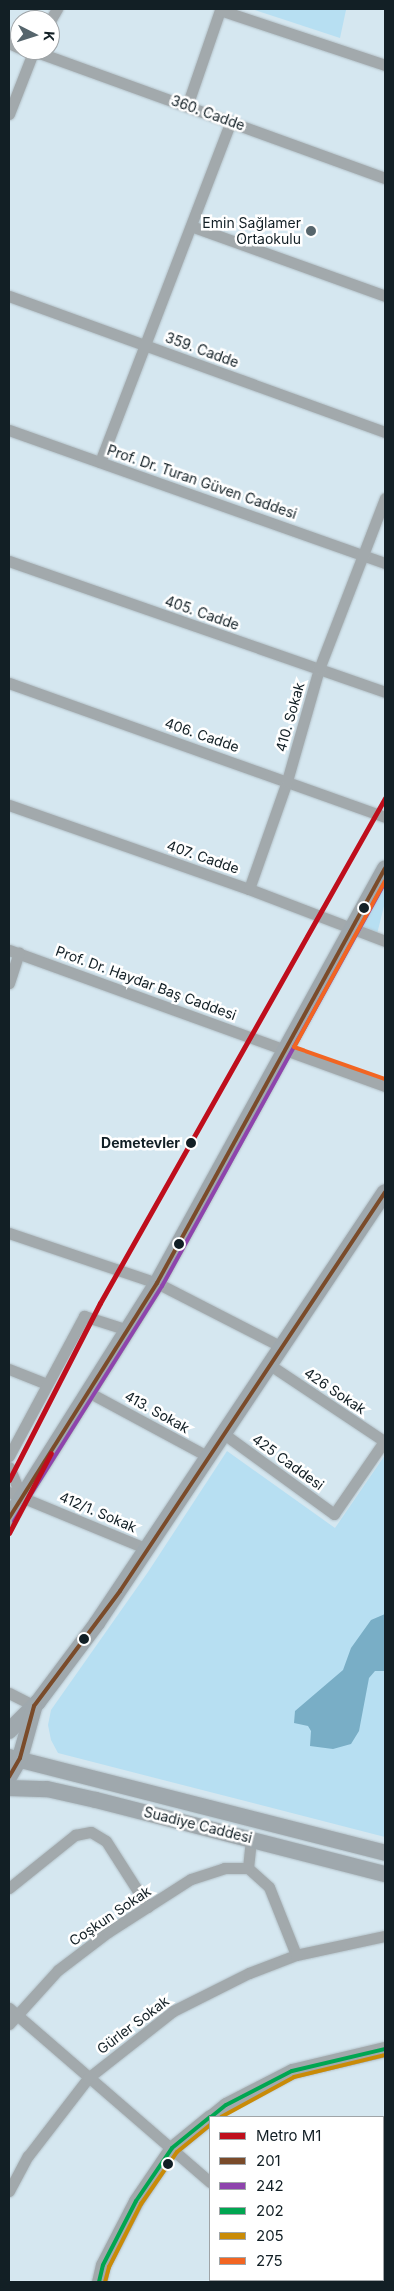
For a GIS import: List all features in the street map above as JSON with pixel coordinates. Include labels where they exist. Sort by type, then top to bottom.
[{"type":"main road","points":[[9,1518],[15,1494],[90,1393],[158,1283],[284,1050],[385,869]]},
{"type":"main road","points":[[9,1731],[34,1706],[147,1549],[385,1192]]},
{"type":"main road","points":[[9,1777],[14,1758],[34,1706]]},
{"type":"main road","name":"Suadiye Caddesi","points":[[14,1758],[385,1853]]},
{"type":"main road","name":"Suadiye Caddesi","points":[[9,1788],[47,1789],[250,1838],[385,1874]]},
{"type":"street","points":[[188,106],[220,10],[385,65]]},
{"type":"street","points":[[9,114],[26,60]]},
{"type":"street","name":"360. Cadde","points":[[60,60],[385,178]]},
{"type":"street","points":[[100,462],[231,121]]},
{"type":"street","points":[[191,226],[385,296]]},
{"type":"street","name":"359. Cadde","points":[[9,296],[385,432]]},
{"type":"street","name":"Prof. Dr. Turan Güven Caddesi","points":[[9,430],[385,563]]},
{"type":"street","name":"410. Sokak","points":[[249,889],[286,781],[319,669],[365,556],[385,498]]},
{"type":"street","name":"405. Cadde","points":[[9,561],[385,692]]},
{"type":"street","name":"406. Cadde","points":[[9,683],[385,817]]},
{"type":"street","name":"407. Cadde","points":[[9,805],[249,889],[352,930],[385,941]]},
{"type":"street","points":[[9,983],[14,951]]},
{"type":"street","name":"Prof. Dr. Haydar Baş Caddesi","points":[[14,951],[385,1086]]},
{"type":"street","points":[[9,1233],[158,1283],[282,1347]]},
{"type":"street","points":[[9,1456],[84,1316],[128,1330]]},
{"type":"street","name":"426 Sokak","points":[[270,1365],[385,1440]]},
{"type":"street","points":[[9,1369],[47,1384]]},
{"type":"street","name":"413. Sokak","points":[[90,1393],[208,1457]]},
{"type":"street","name":"425 Caddesi","points":[[224,1434],[334,1514],[385,1440]]},
{"type":"street","points":[[9,1467],[15,1494]]},
{"type":"street","name":"412/1. Sokak","points":[[15,1494],[147,1549]]},
{"type":"street","points":[[9,1693],[34,1706]]},
{"type":"street","points":[[9,1888],[76,1835],[91,1832],[106,1841],[148,1907]]},
{"type":"street","points":[[250,1838],[248,1868],[269,1887],[296,1955]]},
{"type":"street","name":"Coşkun Sokak","points":[[11,2016],[58,1970],[108,1932],[191,1879],[224,1868],[248,1868]]},
{"type":"street","name":"Gürler Sokak","points":[[9,2191],[28,2156],[88,2078],[173,2011],[249,1973],[296,1955],[385,1936]]},
{"type":"street","points":[[11,2016],[172,2148],[209,2181]]},
{"type":"street","points":[[211,2116],[226,2105],[292,2071],[385,2049]]},
{"type":"street","points":[[99,2282],[103,2265],[136,2201],[172,2148],[209,2118]]},
{"type":"shaded area","points":[[252,9],[341,9],[346,10],[340,38]]},
{"type":"shaded area","points":[[385,877],[385,902],[377,934],[359,928]]},
{"type":"shaded area","points":[[227,1451],[335,1528],[385,1455],[385,1837],[58,1753],[51,1740],[48,1725],[51,1710],[148,1572]]},
{"type":"shaded area","points":[[385,1614],[385,1671],[375,1671],[369,1678],[359,1731],[351,1744],[333,1749],[310,1746],[311,1731],[308,1726],[294,1723],[295,1711],[343,1670],[351,1648],[371,1620]]},
{"type":"metro line","name":"M1","points":[[9,1480],[100,1303],[385,798]]},
{"type":"metro line","name":"M1","points":[[9,1533],[51,1453]]},
{"type":"transit line","name":"201","points":[[9,1518],[157,1283],[385,869]]},
{"type":"transit line","name":"275","points":[[385,881],[294,1047],[385,1079]]},
{"type":"transit line","name":"242","points":[[14,1521],[162,1286],[385,882]]},
{"type":"transit line","name":"201","points":[[9,1777],[20,1758],[34,1706],[120,1591],[385,1192]]},
{"type":"transit line","name":"202","points":[[212,2116],[226,2105],[292,2071],[385,2049]]},
{"type":"transit line","name":"205","points":[[223,2116],[294,2077],[385,2055]]},
{"type":"transit line","name":"202","points":[[99,2282],[103,2265],[136,2201],[172,2148],[209,2118]]},
{"type":"transit line","name":"205","points":[[105,2282],[109,2267],[141,2204],[177,2152],[209,2126]]},
{"type":"place","name":"Emin Sağlamer Ortaokulu","points":[[311,231]]},
{"type":"place","name":"Demetevler","points":[[191,1143]]}]
